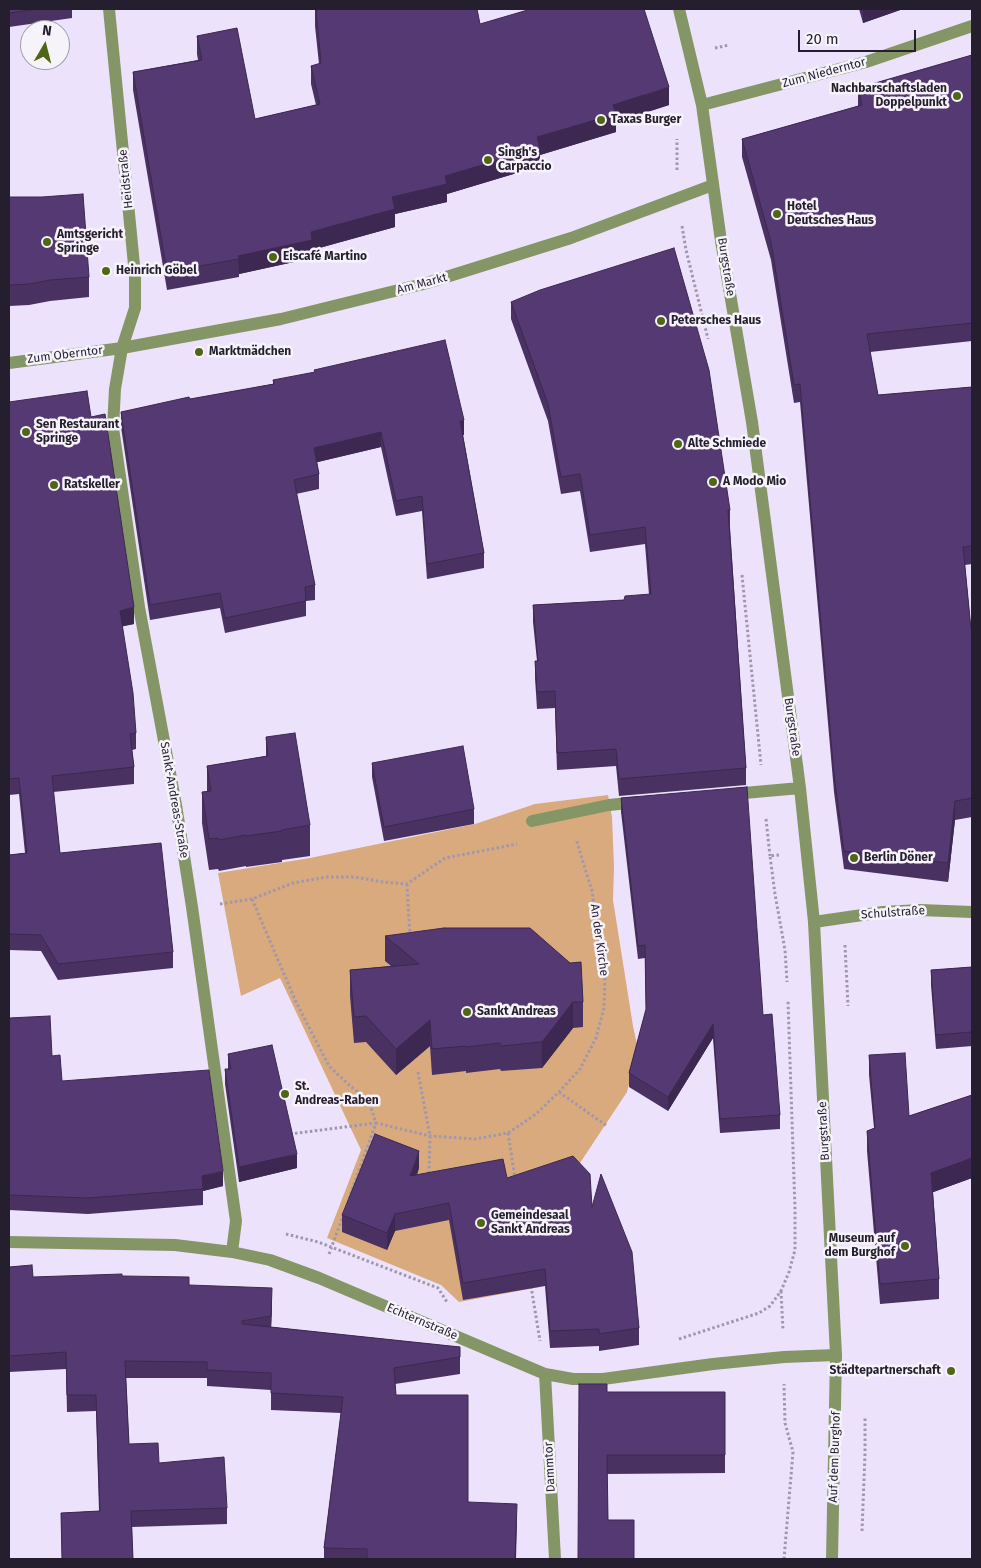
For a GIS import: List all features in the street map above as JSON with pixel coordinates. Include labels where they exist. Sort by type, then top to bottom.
[{"type":"street","name":"Heidstraße","points":[[109,9],[136,275],[135,308],[122,348]]},
{"type":"street","name":"Burgstraße","points":[[679,9],[702,105],[713,185],[752,422],[800,788],[814,922],[836,1355]]},
{"type":"street","name":"Zum Niederntor","points":[[702,105],[866,62],[972,26]]},
{"type":"street","name":"Am Markt","points":[[122,348],[281,319],[427,283],[571,238],[713,185]]},
{"type":"street","name":"Zum Oberntor","points":[[9,363],[122,348]]},
{"type":"street","name":"Sankt-Andreas-Straße","points":[[122,348],[115,389],[113,428],[138,607],[176,805],[192,907],[236,1221],[232,1252]]},
{"type":"street","points":[[725,795],[800,788]]},
{"type":"street","points":[[532,821],[609,805],[647,801]]},
{"type":"street","name":"Schulstraße","points":[[814,922],[883,912],[920,910],[972,912]]},
{"type":"street","name":"Echternstraße","points":[[9,1242],[175,1245],[232,1252],[270,1260],[319,1278],[545,1374],[573,1379],[603,1379],[713,1364],[784,1357],[836,1355]]},
{"type":"street","name":"Auf dem Burghof","points":[[832,1559],[836,1355]]},
{"type":"street","name":"Dammtor","points":[[545,1374],[554,1559]]},
{"type":"path","points":[[678,134],[677,199],[686,250],[710,346]]},
{"type":"path","points":[[742,570],[770,856],[785,950],[787,984]]},
{"type":"path","name":"An der Kirche","points":[[376,1123],[430,1136],[475,1140],[508,1133],[536,1114],[580,1069],[596,1038],[604,1001],[605,978],[592,891],[574,834]]},
{"type":"path","points":[[192,907],[252,899],[293,883],[327,876],[355,877],[407,884],[445,858],[519,844]]},
{"type":"path","points":[[770,856],[807,852]]},
{"type":"path","points":[[407,884],[411,940]]},
{"type":"path","points":[[252,899],[296,1002],[329,1066],[350,1086],[368,1098],[376,1123],[347,1205]]},
{"type":"path","points":[[670,1342],[759,1313],[770,1306],[781,1290],[789,1272],[795,1250],[796,1209],[788,993]]},
{"type":"path","points":[[418,1072],[430,1136],[429,1184]]},
{"type":"path","points":[[559,1092],[607,1126]]},
{"type":"path","points":[[289,1134],[376,1123]]},
{"type":"path","points":[[508,1133],[515,1180]]},
{"type":"path","points":[[319,1278],[344,1214]]},
{"type":"path","points":[[282,1234],[311,1240],[438,1288],[450,1307]]},
{"type":"path","points":[[531,1284],[545,1374]]},
{"type":"path","points":[[781,1290],[785,1423],[793,1452],[784,1559]]},
{"type":"path","points":[[862,1540],[865,1454],[864,1416]]},
{"type":"shaded area","points":[[608,795],[612,817],[613,900],[638,1049],[627,1092],[576,1169],[540,1287],[459,1302],[441,1285],[327,1238],[361,1150],[280,978],[241,996],[218,873],[310,858],[475,824],[535,804]]},
{"type":"building","points":[[9,9],[37,9],[9,13]]},
{"type":"building","points":[[316,9],[477,9],[480,24],[531,9],[644,9],[669,87],[613,105],[616,114],[537,137],[540,148],[445,176],[447,184],[392,197],[395,209],[311,232],[312,240],[238,256],[239,259],[167,272],[133,72],[202,60],[197,36],[237,28],[255,119],[320,104],[311,66],[321,63]]},
{"type":"building","points":[[972,55],[972,323],[867,334],[878,395],[972,387],[972,546],[963,547],[972,629],[972,798],[955,801],[948,863],[844,851],[834,774],[800,384],[794,385],[771,242],[742,139],[862,105],[858,88]]},
{"type":"building","name":"Amtsgericht Springe","points":[[83,194],[89,277],[9,285],[9,197]]},
{"type":"building","points":[[674,248],[709,370],[730,510],[728,510],[746,768],[619,779],[616,749],[557,753],[555,691],[537,692],[535,661],[538,661],[533,605],[624,600],[625,596],[651,594],[645,527],[590,535],[580,474],[561,477],[548,404],[511,302],[540,290]]},
{"type":"building","points":[[445,340],[464,420],[460,421],[484,553],[427,564],[422,496],[396,501],[381,432],[314,448],[319,474],[294,480],[315,585],[305,587],[306,601],[225,618],[220,593],[150,605],[121,412],[189,397],[190,399],[274,384],[273,380],[315,372],[314,370]]},
{"type":"building","points":[[87,391],[91,417],[105,414],[134,607],[120,611],[133,693],[136,733],[130,734],[134,767],[52,776],[60,853],[161,843],[173,952],[58,964],[41,935],[9,934],[9,855],[27,853],[19,778],[9,779],[9,402]]},
{"type":"building","points":[[295,733],[310,825],[219,840],[218,838],[209,839],[202,792],[211,791],[207,766],[268,756],[266,737]]},
{"type":"building","points":[[463,746],[474,809],[384,827],[372,763]]},
{"type":"building","points":[[747,787],[763,1015],[772,1014],[780,1115],[720,1119],[713,1024],[668,1097],[629,1073],[646,1009],[645,945],[638,946],[621,798]]},
{"type":"building","name":"Sankt Andreas","points":[[444,928],[530,928],[570,963],[581,962],[583,1002],[573,1002],[542,1042],[501,1046],[500,1043],[432,1049],[430,1020],[396,1049],[366,1016],[354,1017],[350,970],[419,964],[385,936]]},
{"type":"building","points":[[972,967],[972,1032],[936,1035],[931,970]]},
{"type":"building","points":[[50,1016],[52,1056],[60,1055],[62,1081],[209,1070],[223,1171],[202,1176],[203,1189],[88,1198],[9,1195],[9,1018]]},
{"type":"building","points":[[272,1045],[297,1154],[239,1167],[225,1069],[231,1069],[228,1054]]},
{"type":"building","name":"Museum auf dem Burghof","points":[[905,1053],[909,1116],[972,1095],[972,1158],[931,1173],[939,1279],[880,1284],[867,1131],[875,1128],[869,1055]]},
{"type":"building","points":[[375,1134],[419,1151],[410,1176],[503,1159],[507,1178],[573,1156],[590,1174],[592,1207],[601,1174],[632,1252],[639,1328],[599,1334],[599,1329],[550,1331],[545,1269],[463,1283],[449,1203],[395,1214],[387,1233],[342,1215]]},
{"type":"building","points":[[32,1265],[33,1277],[122,1274],[122,1276],[189,1277],[189,1285],[272,1288],[271,1316],[242,1321],[242,1324],[460,1347],[460,1357],[394,1368],[396,1395],[468,1395],[468,1502],[517,1504],[515,1559],[367,1559],[367,1549],[324,1548],[343,1397],[271,1393],[271,1373],[207,1370],[207,1362],[125,1361],[129,1444],[158,1443],[159,1463],[224,1457],[227,1508],[131,1511],[133,1559],[62,1559],[61,1513],[100,1511],[96,1395],[67,1395],[66,1352],[9,1356],[9,1267]]},
{"type":"building","points":[[579,1384],[607,1384],[607,1392],[725,1392],[725,1455],[607,1455],[608,1520],[634,1520],[634,1559],[578,1559]]},
{"type":"place","name":"Nachbarschaftsladen Doppelpunkt","points":[[957,96]]},
{"type":"place","name":"Taxas Burger","points":[[601,120]]},
{"type":"place","name":"Singh's Carpaccio","points":[[488,160]]},
{"type":"place","name":"Hotel Deutsches Haus","points":[[777,214]]},
{"type":"place","name":"Amtsgericht Springe","points":[[47,242]]},
{"type":"place","name":"Eiscafé Martino","points":[[273,257]]},
{"type":"place","name":"Heinrich Göbel","points":[[106,271]]},
{"type":"place","name":"Petersches Haus","points":[[661,321]]},
{"type":"place","name":"Marktmädchen","points":[[199,352]]},
{"type":"place","name":"Sen Restaurant Springe","points":[[26,432]]},
{"type":"place","name":"Alte Schmiede","points":[[678,444]]},
{"type":"place","name":"A Modo Mio","points":[[713,482]]},
{"type":"place","name":"Ratskeller","points":[[54,485]]},
{"type":"place","name":"Berlin Döner","points":[[854,858]]},
{"type":"place","name":"Sankt Andreas","points":[[467,1012]]},
{"type":"place","name":"St. Andreas-Raben","points":[[285,1094]]},
{"type":"place","name":"Gemeindesaal Sankt Andreas","points":[[481,1223]]},
{"type":"place","name":"Museum auf dem Burghof","points":[[905,1246]]},
{"type":"place","name":"Städtepartnerschaft","points":[[951,1371]]}]
